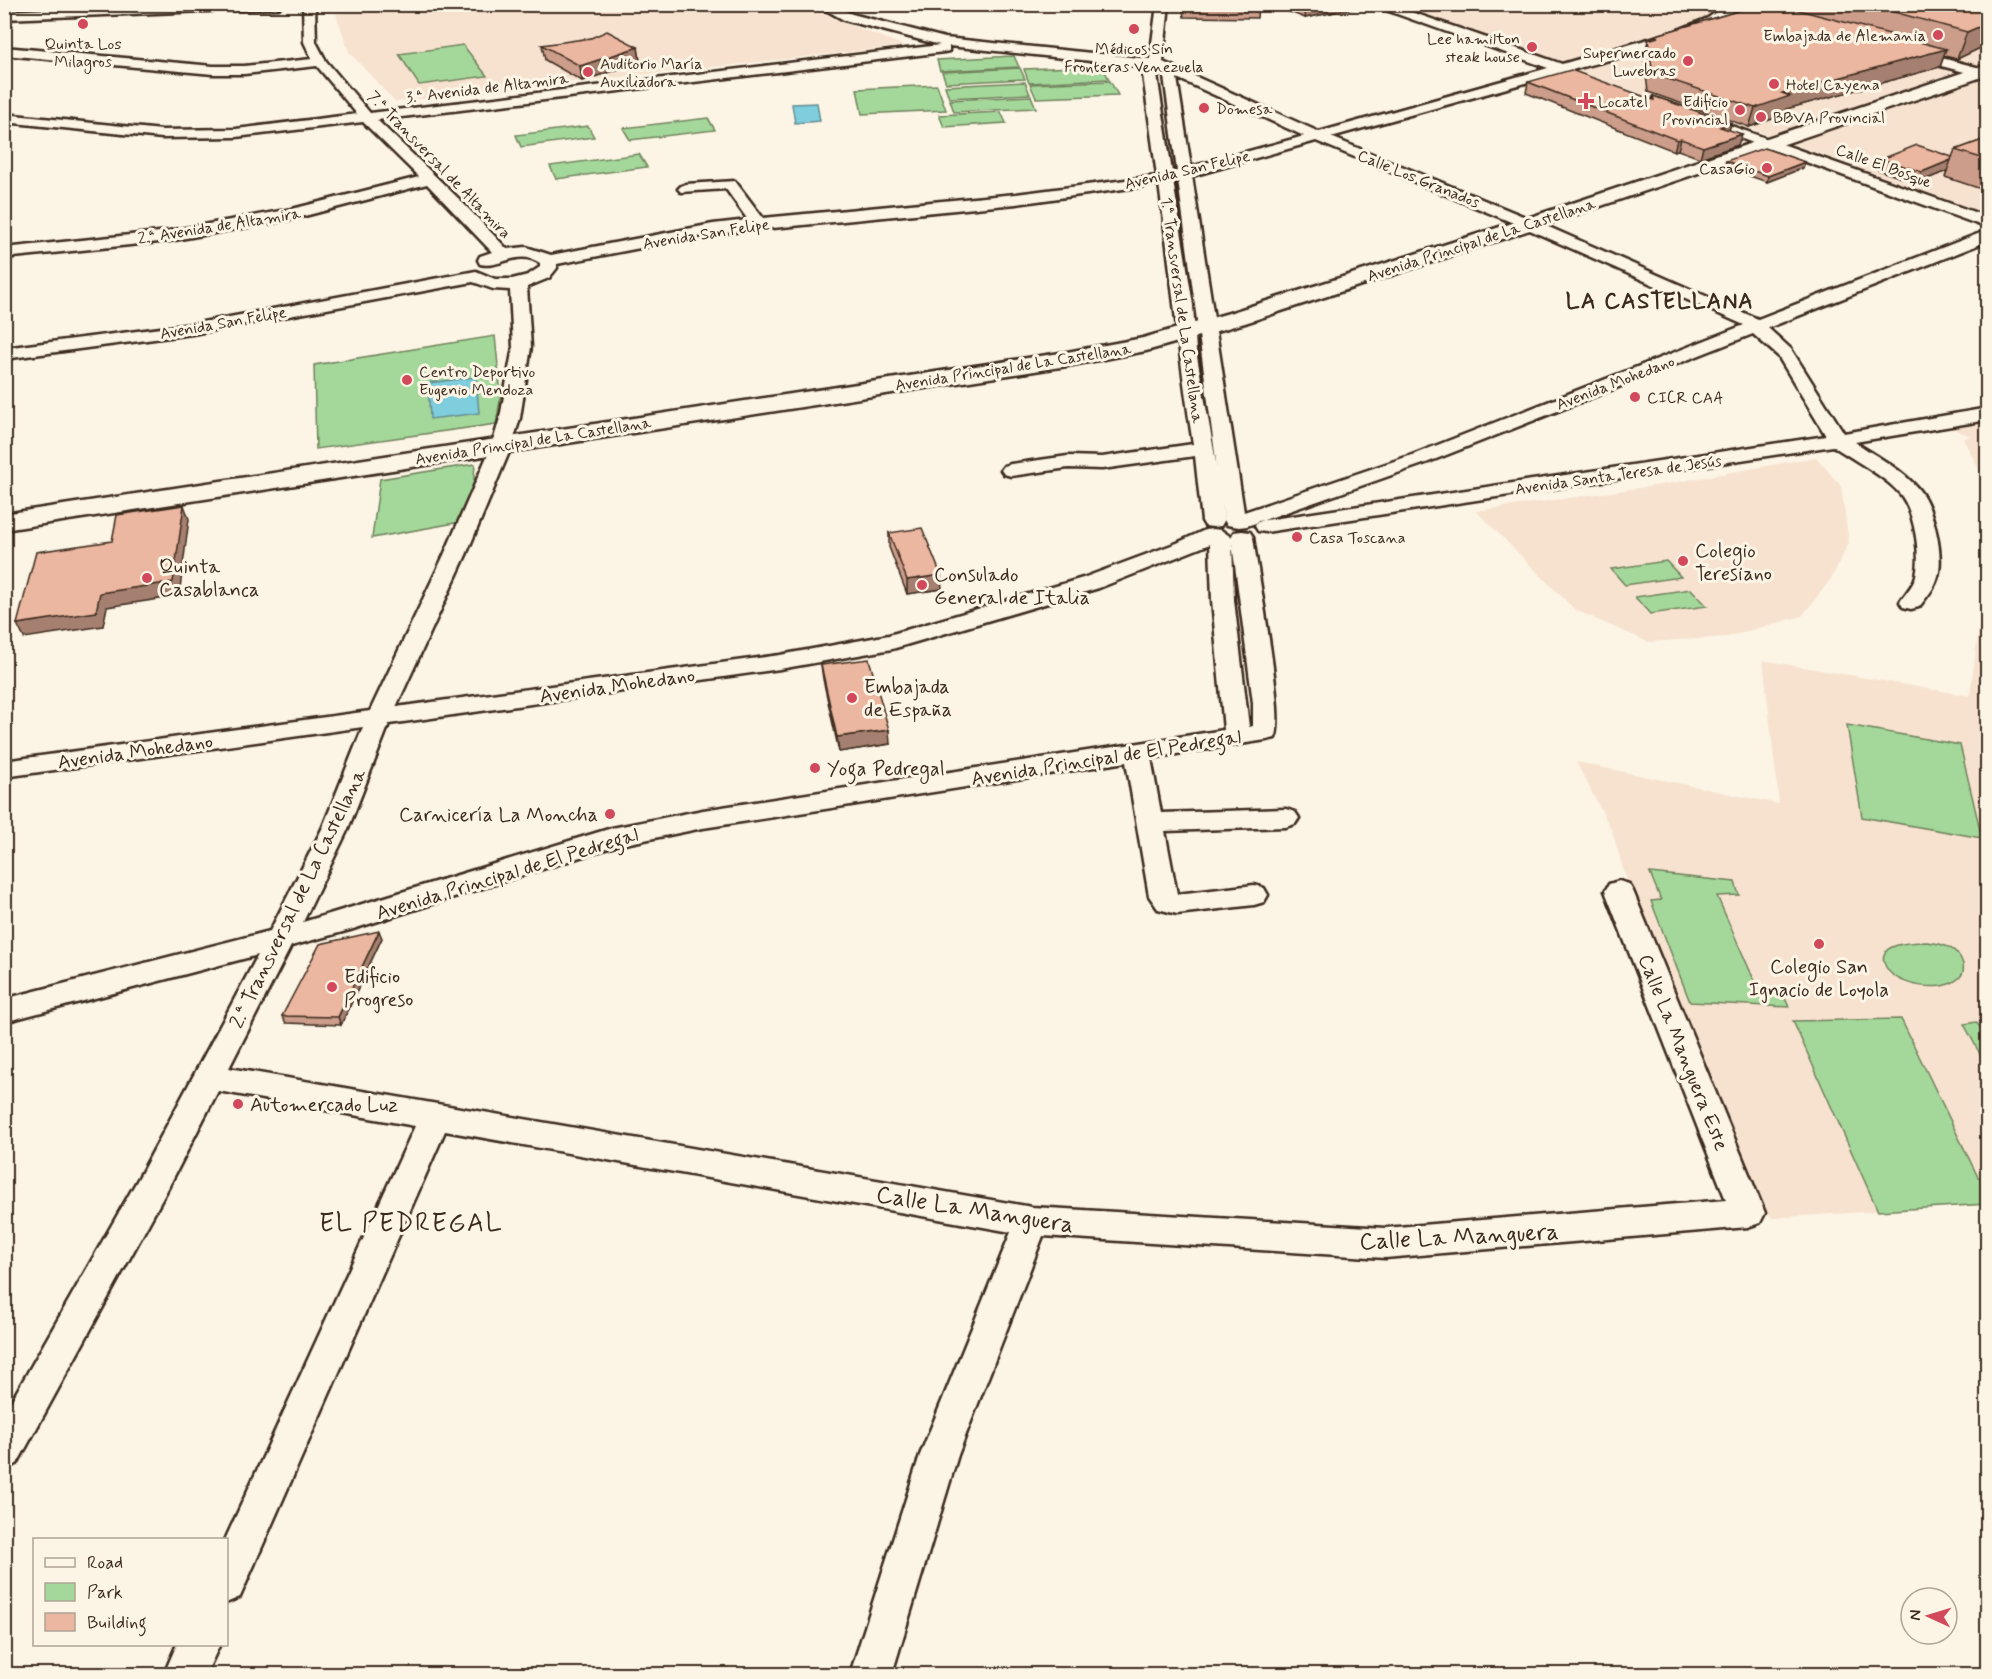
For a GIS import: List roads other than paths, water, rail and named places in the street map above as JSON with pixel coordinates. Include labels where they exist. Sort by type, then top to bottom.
[{"type":"street","points":[[4,15],[279,4]]},
{"type":"street","name":"7.ª Transversal de Altamira","points":[[309,4],[310,42],[320,62],[367,118],[454,202],[503,254]]},
{"type":"street","points":[[821,4],[848,17],[918,36],[972,46]]},
{"type":"street","points":[[1157,64],[1163,4]]},
{"type":"street","points":[[1376,4],[1583,76]]},
{"type":"street","points":[[1732,5],[1749,10]]},
{"type":"street","name":"Avenida San Felipe","points":[[548,261],[713,229],[1016,199],[1164,179],[1562,69],[1695,29],[1712,21],[1732,5]]},
{"type":"street","points":[[907,52],[915,44],[918,36]]},
{"type":"street","name":"Calle Los Granados","points":[[972,46],[1157,64],[1316,136],[1520,220],[1736,313],[1756,327],[1785,353],[1839,441],[1904,486],[1913,496],[1918,507],[1930,558],[1926,580],[1911,602]]},
{"type":"street","name":"3.ª Avenida de Altamira","points":[[4,118],[118,131],[192,135],[258,131],[972,46]]},
{"type":"street","points":[[1899,50],[1962,67]]},
{"type":"street","points":[[4,51],[213,70],[244,70],[320,62]]},
{"type":"street","name":"1.ª Transversal de La Castellana","points":[[1236,736],[1223,600],[1230,529],[1229,464],[1196,324],[1164,179],[1150,75],[1157,64],[1170,75],[1189,197],[1196,324],[1187,351],[1202,449],[1210,485],[1230,529],[1265,703],[1266,732]]},
{"type":"street","name":"Avenida Principal de La Castellana","points":[[4,509],[1067,359],[1196,324],[1520,220],[1962,67],[1986,68]]},
{"type":"street","name":"Avenida Principal de La Castellana","points":[[1759,139],[1986,68]]},
{"type":"street","points":[[1173,96],[1188,88],[1213,88]]},
{"type":"street","name":"Calle El Bosque","points":[[1677,111],[1988,223]]},
{"type":"street","name":"2.ª Avenida de Altamira","points":[[4,253],[169,236],[293,214],[429,179]]},
{"type":"street","points":[[686,189],[730,184],[759,223]]},
{"type":"street","name":"Avenida Mohedano","points":[[4,769],[780,662],[892,642],[1091,583],[1185,549],[1230,529],[1419,459],[1988,235]]},
{"type":"street","points":[[503,254],[534,254],[548,261],[550,264],[547,272],[518,283],[492,283],[476,276],[475,272],[480,264],[503,254]]},
{"type":"street","name":"Avenida San Felipe","points":[[4,354],[192,329],[476,276]]},
{"type":"street","name":"2.ª Transversal de La Castellana","points":[[4,1451],[154,1182],[335,829],[380,718],[455,555],[503,440],[510,418],[522,347],[518,283]]},
{"type":"street","name":"Avenida Santa Teresa de Jesús","points":[[1230,529],[1839,441],[1988,414]]},
{"type":"street","name":"Avenida Principal de La Castellana","points":[[4,522],[503,440]]},
{"type":"street","points":[[1011,470],[1068,462],[1102,463],[1202,449]]},
{"type":"street","points":[[1419,459],[1414,470],[1417,480],[1436,494],[1455,498]]},
{"type":"street","name":"Avenida Principal de El Pedregal","points":[[4,1011],[280,940],[612,837],[703,819],[1266,732]]},
{"type":"street","points":[[1137,752],[1163,896],[1168,902],[1177,904],[1254,895]]},
{"type":"street","points":[[1151,822],[1286,818]]},
{"type":"street","name":"Calle La Manguera Este","points":[[1619,891],[1748,1213]]},
{"type":"street","name":"Calle La Manguera","points":[[209,1077],[1032,1221],[1385,1243],[1748,1213]]},
{"type":"street","points":[[228,1578],[435,1117]]},
{"type":"street","points":[[871,1674],[939,1455],[1032,1221]]},
{"type":"street","points":[[185,1674],[198,1646]]},
{"type":"water","points":[[817,103],[820,121],[795,123],[792,104]]},
{"type":"water","points":[[476,377],[479,413],[430,419],[428,383]]},
{"type":"place","name":"Quinta Los Milagros","points":[[83,24]]},
{"type":"place","name":"Médicos Sin Fronteras Venezuela","points":[[1134,29]]},
{"type":"place","name":"Embajada de Alemania","points":[[1938,35]]},
{"type":"place","name":"Lee hamilton steak house","points":[[1532,47]]},
{"type":"place","name":"Supermercado Luvebras","points":[[1688,61]]},
{"type":"place","name":"Auditorio María Auxiliadora","points":[[588,72]]},
{"type":"place","name":"Hotel Cayena","points":[[1774,84]]},
{"type":"place","name":"Locatel","points":[[1586,101]]},
{"type":"place","name":"Domesa","points":[[1204,108]]},
{"type":"place","name":"Edificio Provincial","points":[[1740,110]]},
{"type":"place","name":"BBVA Provincial","points":[[1761,117]]},
{"type":"place","name":"CasaGio","points":[[1767,168]]},
{"type":"place","name":"Centro Deportivo Eugenio Mendoza","points":[[407,380]]},
{"type":"place","name":"CICR CAA","points":[[1635,397]]},
{"type":"place","name":"Casa Toscana","points":[[1297,537]]},
{"type":"place","name":"Colegio Teresiano","points":[[1683,561]]},
{"type":"place","name":"Quinta Casablanca","points":[[147,578]]},
{"type":"place","name":"Consulado General de Italia","points":[[922,585]]},
{"type":"place","name":"Embajada de España","points":[[852,698]]},
{"type":"place","name":"Yoga Pedregal","points":[[815,768]]},
{"type":"place","name":"Carnicería La Moncha","points":[[610,814]]},
{"type":"place","name":"Colegio San Ignacio de Loyola","points":[[1819,944]]},
{"type":"place","name":"Edificio Progreso","points":[[332,987]]},
{"type":"place","name":"Automercado Luz","points":[[238,1104]]},
{"type":"district","name":"LA CASTELLANA","points":[[1660,300]]},
{"type":"district","name":"EL PEDREGAL","points":[[411,1222]]}]
